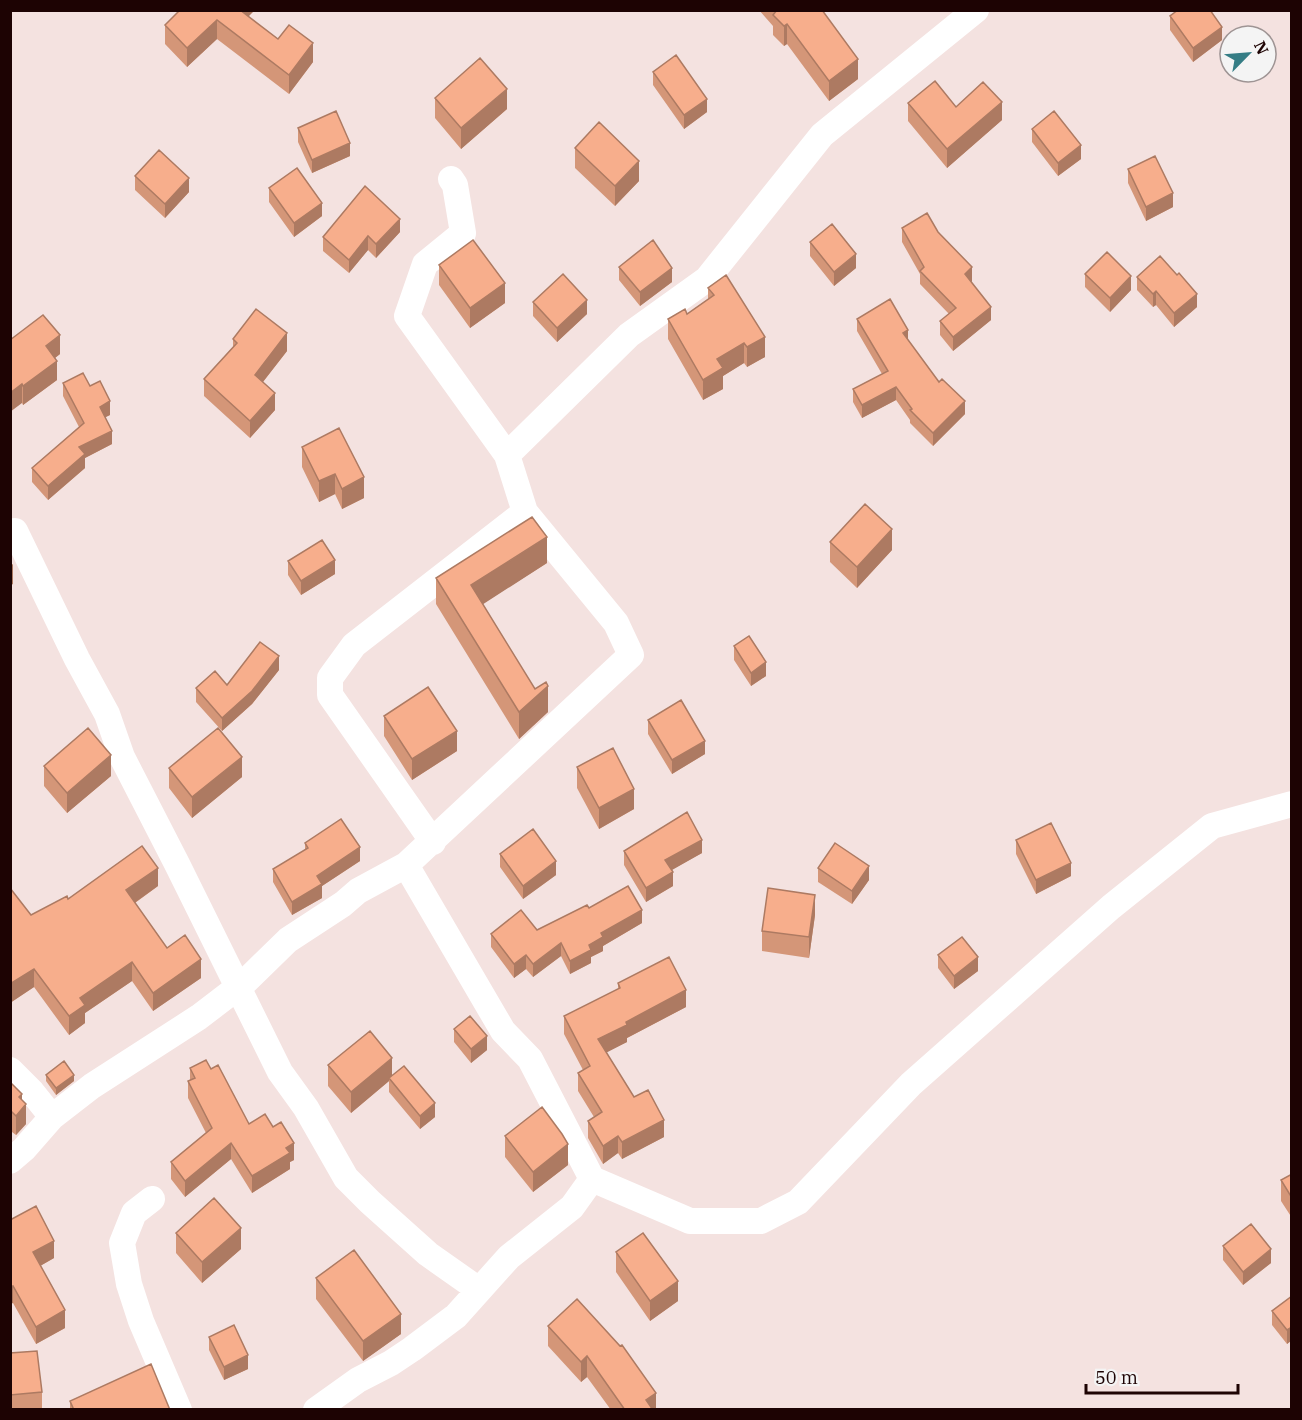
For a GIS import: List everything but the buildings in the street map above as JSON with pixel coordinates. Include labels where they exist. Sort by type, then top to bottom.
[{"type":"street","points":[[507,455],[629,335],[707,279],[822,135],[976,10]]},
{"type":"street","points":[[10,1161],[24,1149],[52,1117],[92,1086],[199,1017],[238,987],[288,940],[343,904],[358,891],[406,865],[632,656],[616,623],[525,512],[507,455],[407,316],[425,264],[464,233],[455,185],[451,179]]},
{"type":"street","points":[[433,842],[330,695],[330,678],[354,645],[525,512]]},
{"type":"street","points":[[15,531],[76,659],[107,714],[122,757],[280,1072],[306,1108],[346,1178],[428,1254],[479,1290]]},
{"type":"street","points":[[406,865],[503,1031],[530,1059],[592,1179],[690,1221],[761,1221],[798,1202],[911,1084],[1111,907],[1212,826],[1292,804]]},
{"type":"street","points":[[10,1070],[52,1117]]},
{"type":"street","points":[[316,1410],[358,1380],[412,1349],[456,1316],[508,1257],[572,1207],[592,1179]]},
{"type":"street","points":[[152,1199],[134,1213],[122,1243],[129,1284],[141,1321],[179,1410]]}]
